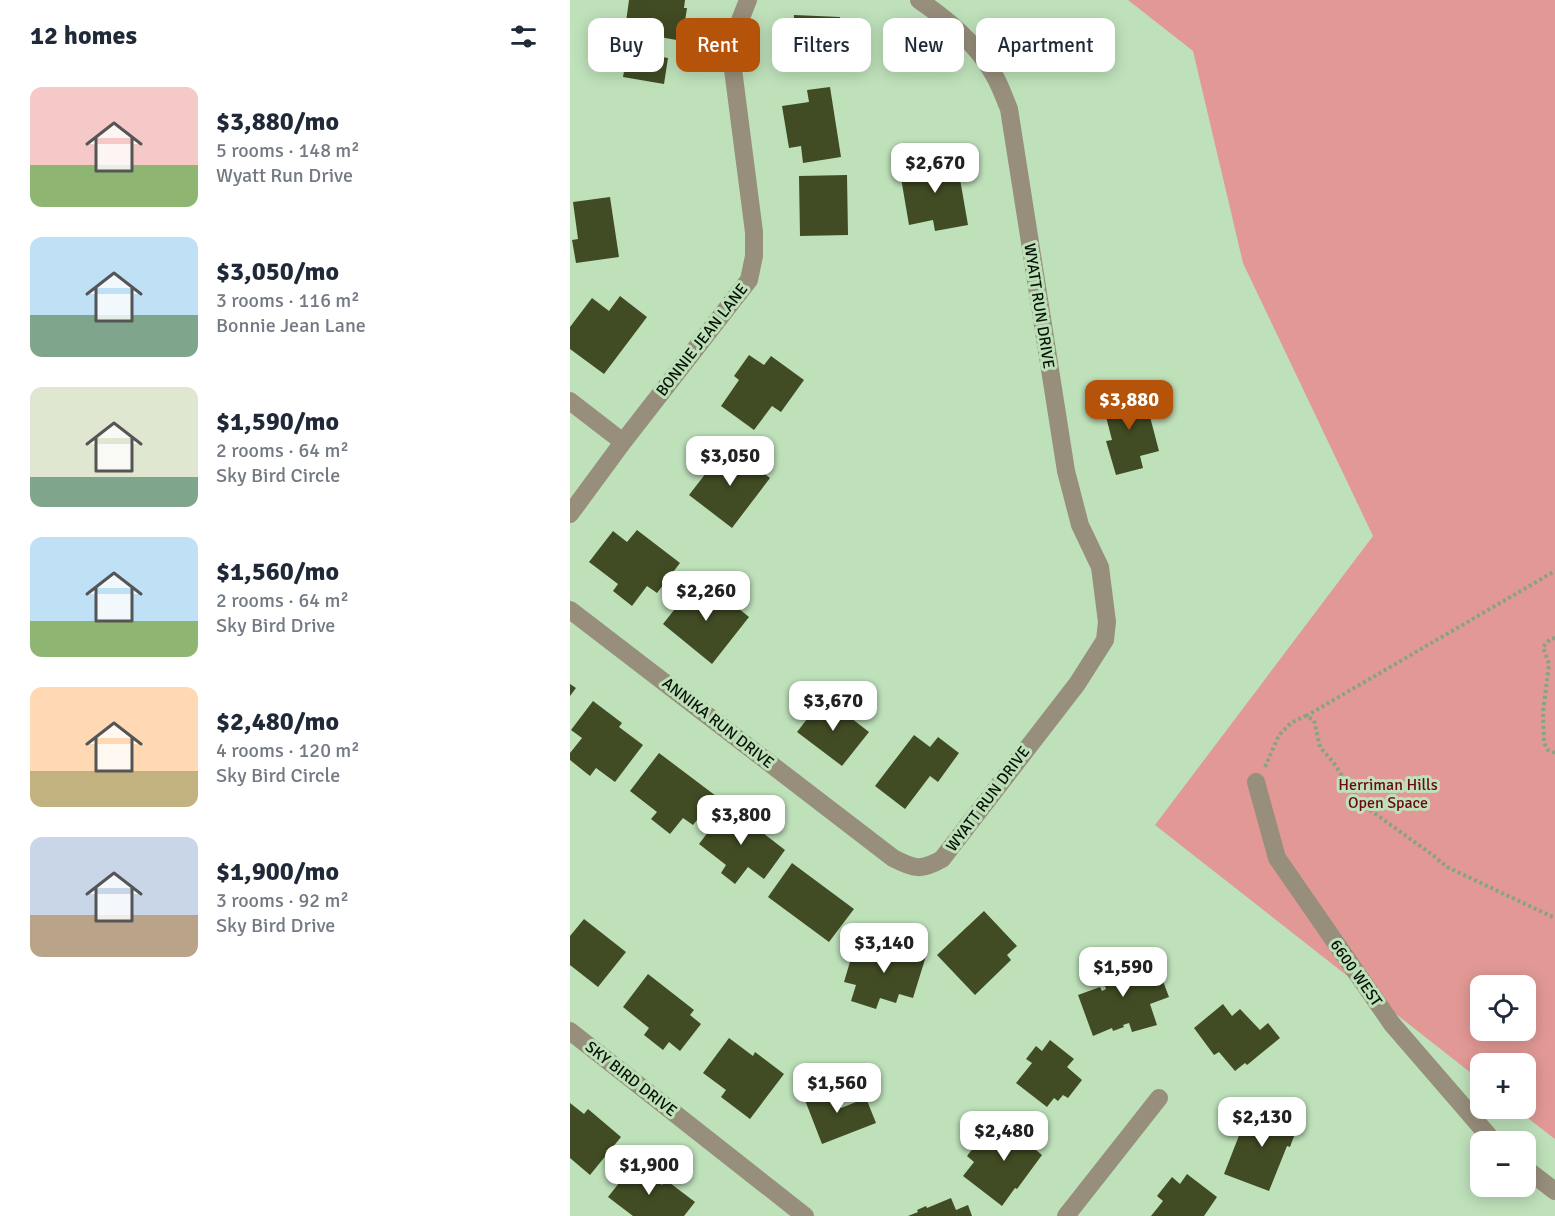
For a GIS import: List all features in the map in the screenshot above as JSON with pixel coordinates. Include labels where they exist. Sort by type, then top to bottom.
[{"type":"street","name":"BONNIE JEAN LANE","points":[[570,514],[749,280],[754,256],[754,232],[730,46],[748,0]]},
{"type":"street","name":"WYATT RUN DRIVE","points":[[919,0],[947,20],[976,49],[994,75],[1009,109],[1066,471],[1080,525],[1100,567],[1107,622],[1105,640],[1077,684],[942,859],[928,867]]},
{"type":"street","points":[[571,403],[623,442]]},
{"type":"street","name":"ANNIKA RUN DRIVE","points":[[570,610],[893,858],[910,866],[928,867]]},
{"type":"street","name":"6600 WEST","points":[[1256,782],[1276,858],[1392,1024],[1484,1131]]},
{"type":"street","name":"SKY BIRD DRIVE","points":[[570,1031],[805,1216]]},
{"type":"street","points":[[1066,1216],[1159,1098]]},
{"type":"street","points":[[1536,1177],[1555,1191]]},
{"type":"path","points":[[1256,782],[1279,735],[1291,723],[1555,571]]},
{"type":"path","points":[[1555,638],[1550,639],[1543,647],[1549,664],[1543,729],[1544,743],[1548,750],[1555,753]]},
{"type":"path","points":[[1305,717],[1314,720],[1320,747],[1334,762],[1360,802],[1447,867],[1555,918]]},
{"type":"green space","name":"Herriman Hills Open Space","points":[[1128,0],[1555,0],[1555,1139],[1529,1119],[1536,1119],[1536,1053],[1470,1053],[1470,1072],[1155,825],[1373,536],[1243,263],[1193,51]]},
{"type":"building","points":[[629,0],[685,0],[684,8],[687,8],[685,18],[676,18],[676,40],[664,38],[664,18],[627,18]]},
{"type":"building","points":[[794,15],[840,17],[840,18],[794,18]]},
{"type":"building","points":[[664,57],[668,58],[664,84],[623,77],[624,72],[664,72]]},
{"type":"building","points":[[830,87],[841,157],[803,163],[801,146],[789,148],[782,106],[809,102],[807,90]]},
{"type":"building","points":[[956,156],[968,225],[935,231],[933,220],[909,225],[901,178],[911,177],[909,165]]},
{"type":"building","points":[[847,175],[848,235],[800,236],[799,176]]},
{"type":"building","points":[[610,197],[619,257],[576,263],[572,240],[578,239],[573,202]]},
{"type":"building","points":[[620,296],[647,317],[604,374],[570,349],[570,327],[592,298],[609,311]]},
{"type":"building","points":[[749,355],[764,365],[771,356],[804,380],[781,412],[772,406],[754,430],[721,406],[739,380],[734,376]]},
{"type":"building","points":[[1143,390],[1159,451],[1140,456],[1143,468],[1116,475],[1106,441],[1112,440],[1102,401]]},
{"type":"building","points":[[727,446],[770,478],[732,528],[689,495]]},
{"type":"building","points":[[637,530],[680,563],[657,593],[647,586],[632,606],[613,591],[618,584],[589,562],[613,531],[627,542]]},
{"type":"building","points":[[710,585],[749,617],[712,664],[663,624],[693,586],[703,594]]},
{"type":"building","points":[[570,684],[576,688],[570,696]]},
{"type":"building","points":[[824,697],[869,732],[842,766],[797,732]]},
{"type":"building","points":[[593,701],[622,723],[619,727],[643,745],[615,782],[596,768],[590,776],[570,760],[570,753],[582,738],[571,730]]},
{"type":"building","points":[[914,735],[930,747],[938,737],[959,753],[938,782],[930,776],[905,809],[875,786]]},
{"type":"building","points":[[659,753],[716,796],[693,825],[683,818],[670,834],[651,819],[657,812],[630,791]]},
{"type":"building","points":[[728,806],[785,850],[764,879],[748,867],[735,884],[721,873],[726,865],[699,844]]},
{"type":"building","points":[[792,863],[854,909],[829,942],[768,897]]},
{"type":"building","points":[[984,911],[1017,946],[1007,955],[1011,960],[975,995],[937,955]]},
{"type":"building","points":[[584,919],[626,952],[598,987],[570,965],[570,936]]},
{"type":"building","points":[[868,938],[926,956],[913,998],[899,994],[896,1003],[880,998],[876,1009],[851,1001],[856,985],[844,982],[852,955],[862,958]]},
{"type":"building","points":[[1131,957],[1138,975],[1158,968],[1169,997],[1150,1004],[1157,1025],[1132,1032],[1129,1023],[1113,1031],[1112,1028],[1093,1036],[1078,995],[1100,987],[1102,991],[1106,989],[1099,969]]},
{"type":"building","points":[[648,974],[694,1010],[690,1015],[701,1024],[680,1051],[669,1042],[663,1050],[644,1035],[649,1028],[623,1007]]},
{"type":"building","points":[[1223,1004],[1232,1016],[1240,1009],[1260,1030],[1268,1023],[1280,1038],[1247,1065],[1245,1063],[1235,1071],[1219,1052],[1214,1055],[1194,1028]]},
{"type":"building","points":[[729,1038],[753,1056],[755,1052],[784,1074],[750,1119],[721,1097],[726,1090],[703,1073]]},
{"type":"building","points":[[1050,1040],[1074,1059],[1067,1067],[1082,1080],[1068,1098],[1063,1095],[1058,1101],[1054,1098],[1047,1107],[1016,1083],[1032,1063],[1026,1059],[1036,1046],[1042,1051]]},
{"type":"building","points":[[831,1084],[841,1108],[866,1098],[876,1123],[822,1144],[803,1095]]},
{"type":"building","points":[[570,1103],[584,1114],[588,1109],[621,1137],[590,1175],[570,1158]]},
{"type":"building","points":[[1265,1106],[1300,1120],[1269,1191],[1224,1174],[1247,1115],[1259,1120]]},
{"type":"building","points":[[1015,1119],[1043,1140],[1036,1150],[1042,1155],[1002,1206],[963,1176],[974,1162],[967,1156],[980,1139],[992,1148]]},
{"type":"building","points":[[634,1164],[662,1185],[666,1180],[695,1202],[684,1216],[633,1216],[608,1197]]},
{"type":"building","points":[[1187,1174],[1217,1197],[1204,1216],[1151,1216],[1163,1201],[1157,1196],[1172,1177],[1180,1184]]},
{"type":"building","points":[[951,1198],[956,1210],[968,1205],[972,1216],[908,1216],[926,1206],[927,1208]]}]
